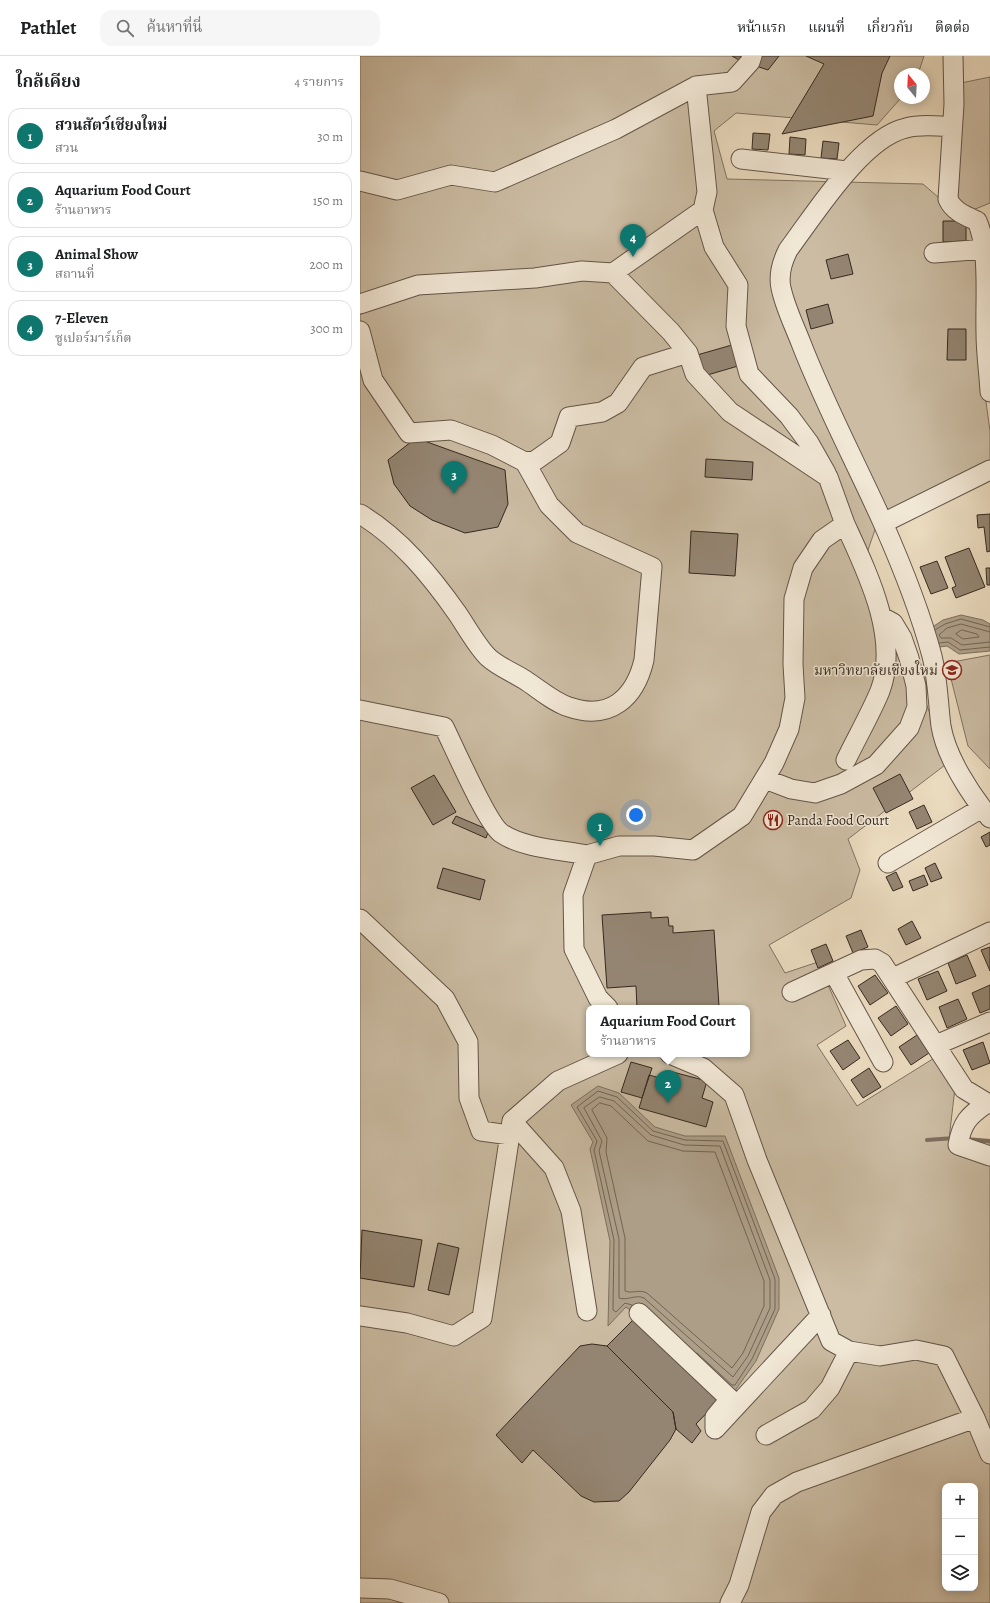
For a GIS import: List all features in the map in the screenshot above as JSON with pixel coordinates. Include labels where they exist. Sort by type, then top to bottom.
[{"type":"street","points":[[360,181],[397,190],[451,175],[495,182],[616,129],[696,86],[732,82],[750,62],[752,56]]},
{"type":"street","points":[[953,56],[954,104],[948,199],[954,208],[963,215],[977,221],[984,236],[986,249],[987,286],[986,333],[990,392]]},
{"type":"street","points":[[696,86],[707,192],[703,210],[714,247],[738,285],[736,326],[750,374],[793,422],[809,443],[828,477],[845,524],[877,596],[882,617],[886,659],[880,690],[846,760]]},
{"type":"street","points":[[888,863],[986,813],[963,780],[946,743],[941,727],[937,679],[932,655],[912,592],[883,523],[843,441],[806,356],[780,287],[780,273],[782,262],[788,250],[847,171],[866,152],[894,132],[906,128],[952,127]]},
{"type":"street","points":[[741,159],[847,171]]},
{"type":"street","points":[[360,304],[418,285],[535,278],[582,271],[613,273],[703,210]]},
{"type":"street","points":[[934,253],[986,249]]},
{"type":"street","points":[[613,273],[671,332],[688,353],[695,374],[730,412],[828,477]]},
{"type":"street","points":[[360,331],[373,380],[409,433],[451,430],[492,445],[525,462],[549,505],[578,533],[652,567],[644,660],[641,673],[634,687],[621,702],[614,707],[598,711],[568,707],[489,658],[434,580],[387,533],[360,514]]},
{"type":"street","points":[[525,462],[536,460],[560,443],[569,417],[602,412],[618,403],[644,367],[688,353]]},
{"type":"street","points":[[883,523],[990,470]]},
{"type":"street","points":[[360,710],[444,727],[486,813],[500,832],[518,842],[587,856],[619,846],[654,846],[693,850],[742,816],[774,763],[789,729],[795,698],[793,664],[794,599],[804,568],[822,540],[845,524]]},
{"type":"street","points":[[765,779],[791,790],[815,793],[841,784],[876,765],[909,728],[917,706],[916,686],[902,638],[893,623],[882,617]]},
{"type":"street","points":[[587,856],[572,895],[574,949],[598,998],[605,1005]]},
{"type":"street","points":[[360,919],[445,999],[468,1042],[468,1098],[481,1131],[511,1128],[554,1168],[571,1211],[588,1311]]},
{"type":"street","points":[[893,978],[990,932]]},
{"type":"street","points":[[792,992],[861,960],[875,959],[882,962],[964,1089],[988,1104],[972,1113],[960,1136],[990,1156]]},
{"type":"street","points":[[834,973],[883,1062]]},
{"type":"street","points":[[936,1045],[990,1022]]},
{"type":"street","points":[[360,1316],[407,1322],[454,1336],[482,1318],[511,1128],[558,1082],[612,1057]]},
{"type":"street","points":[[677,1057],[703,1068],[734,1095],[758,1160],[831,1341],[849,1351],[880,1356],[916,1350],[944,1356],[975,1418],[990,1454]]},
{"type":"street","points":[[639,1314],[730,1399],[715,1417],[715,1429],[821,1315]]},
{"type":"street","points":[[766,1435],[812,1409],[830,1388],[849,1351]]},
{"type":"street","points":[[730,1603],[739,1585],[761,1512],[774,1495],[797,1482],[975,1418]]},
{"type":"street","points":[[360,1588],[390,1589],[439,1603]]},
{"type":"shaded area","points":[[360,56],[924,56],[920,68],[894,68],[894,104],[896,104],[877,125],[736,113],[714,131],[727,179],[923,184],[968,223],[978,239],[982,373],[990,431],[990,476],[880,515],[867,553],[949,762],[848,839],[860,870],[851,898],[769,945],[785,973],[818,962],[846,1026],[817,1045],[857,1106],[944,1052],[957,1071],[949,1139],[990,1143],[990,1603],[360,1603]]},
{"type":"shaded area","points":[[990,77],[990,203],[968,212],[959,204],[954,188],[961,83]]},
{"type":"shaded area","points":[[990,655],[990,769],[968,746],[947,663]]},
{"type":"water","points":[[961,615],[983,620],[990,624],[990,651],[959,654],[947,646],[933,648],[928,630],[943,620]]},
{"type":"water","points":[[598,1086],[619,1093],[655,1127],[685,1136],[725,1136],[779,1278],[779,1309],[756,1361],[734,1392],[626,1307],[608,1326],[610,1241],[590,1149],[593,1142],[571,1105]]},
{"type":"building","points":[[732,56],[741,56],[739,60]]},
{"type":"building","points":[[741,56],[779,56],[768,70],[759,67]]},
{"type":"building","points":[[806,56],[890,56],[882,73],[873,116],[782,134],[824,64]]},
{"type":"building","points":[[753,133],[770,134],[768,150],[752,149]]},
{"type":"building","points":[[790,137],[806,139],[805,155],[789,154]]},
{"type":"building","points":[[823,141],[839,143],[837,159],[821,158]]},
{"type":"building","points":[[943,221],[966,221],[966,241],[943,242]]},
{"type":"building","points":[[848,254],[853,274],[831,279],[826,260]]},
{"type":"building","points":[[828,304],[833,323],[811,329],[806,310]]},
{"type":"building","points":[[948,329],[966,329],[966,360],[947,360]]},
{"type":"building","points":[[732,345],[738,366],[704,376],[697,355]]},
{"type":"building","points":[[416,438],[505,470],[508,504],[498,527],[465,533],[432,520],[410,506],[394,484],[388,460]]},
{"type":"building","points":[[706,459],[753,462],[752,480],[705,477]]},
{"type":"building","points":[[990,514],[990,551],[987,552],[984,527],[978,528],[977,515]]},
{"type":"building","points":[[691,531],[738,534],[735,576],[689,573]]},
{"type":"building","points":[[969,548],[985,587],[956,598],[952,588],[956,586],[945,557]]},
{"type":"building","points":[[937,561],[948,588],[931,594],[920,567]]},
{"type":"building","points":[[986,568],[990,568],[990,585],[987,585]]},
{"type":"building","points":[[900,774],[913,799],[886,813],[873,788]]},
{"type":"building","points":[[434,775],[456,812],[433,825],[411,788]]},
{"type":"building","points":[[924,805],[932,822],[917,829],[909,812]]},
{"type":"building","points":[[456,816],[489,830],[486,838],[452,823]]},
{"type":"building","points":[[990,832],[990,845],[986,847],[981,837]]},
{"type":"building","points":[[935,863],[942,878],[931,882],[925,868]]},
{"type":"building","points":[[443,868],[485,880],[480,900],[437,888]]},
{"type":"building","points":[[896,872],[903,887],[893,891],[886,877]]},
{"type":"building","points":[[924,875],[928,885],[913,891],[909,881]]},
{"type":"building","points":[[651,912],[651,918],[668,917],[669,926],[673,926],[673,933],[714,930],[719,1005],[637,1005],[636,986],[607,988],[602,915]]},
{"type":"building","points":[[912,921],[921,938],[906,945],[898,929]]},
{"type":"building","points":[[861,930],[868,947],[853,953],[846,936]]},
{"type":"building","points":[[826,944],[833,961],[818,968],[811,950]]},
{"type":"building","points":[[990,947],[990,971],[981,950]]},
{"type":"building","points":[[967,955],[976,976],[956,984],[948,963]]},
{"type":"building","points":[[938,971],[947,991],[927,1000],[918,979]]},
{"type":"building","points":[[875,975],[888,993],[870,1005],[858,986]]},
{"type":"building","points":[[990,985],[990,1009],[980,1013],[972,993]]},
{"type":"building","points":[[958,999],[967,1019],[947,1028],[939,1007]]},
{"type":"building","points":[[896,1006],[908,1024],[891,1036],[878,1018]]},
{"type":"building","points":[[917,1035],[929,1053],[911,1065],[899,1047]]},
{"type":"building","points":[[848,1040],[860,1058],[843,1070],[830,1051]]},
{"type":"building","points":[[983,1042],[990,1063],[972,1070],[963,1050]]},
{"type":"building","points":[[631,1062],[652,1068],[642,1098],[621,1092]]},
{"type":"building","points":[[869,1068],[881,1087],[863,1098],[851,1080]]},
{"type":"building","points":[[669,1071],[707,1081],[702,1098],[713,1102],[706,1127],[639,1108],[649,1075],[667,1080]]},
{"type":"building","points":[[362,1230],[422,1240],[414,1287],[360,1278]]},
{"type":"building","points":[[438,1243],[459,1248],[449,1295],[428,1290]]},
{"type":"building","points":[[637,1316],[720,1399],[696,1424],[701,1431],[692,1443],[676,1429],[673,1412],[607,1346]]},
{"type":"building","points":[[592,1344],[607,1346],[673,1412],[676,1429],[670,1440],[629,1492],[619,1501],[594,1502],[581,1496],[533,1450],[522,1463],[496,1435],[580,1346]]},
{"type":"waterway","points":[[927,1140],[955,1138]]},
{"type":"waterway","points":[[966,1139],[990,1141]]},
{"type":"place","name":"7-Eleven","points":[[633,257]]},
{"type":"place","name":"Animal Show","points":[[454,494]]},
{"type":"place","name":"มหาวิทยาลัยเชียงใหม่","points":[[952,670]]},
{"type":"place","name":"Panda Food Court","points":[[773,820]]},
{"type":"place","name":"สวนสัตว์เชียงใหม่","points":[[600,846]]},
{"type":"place","name":"Aquarium Food Court","points":[[668,1103]]}]
